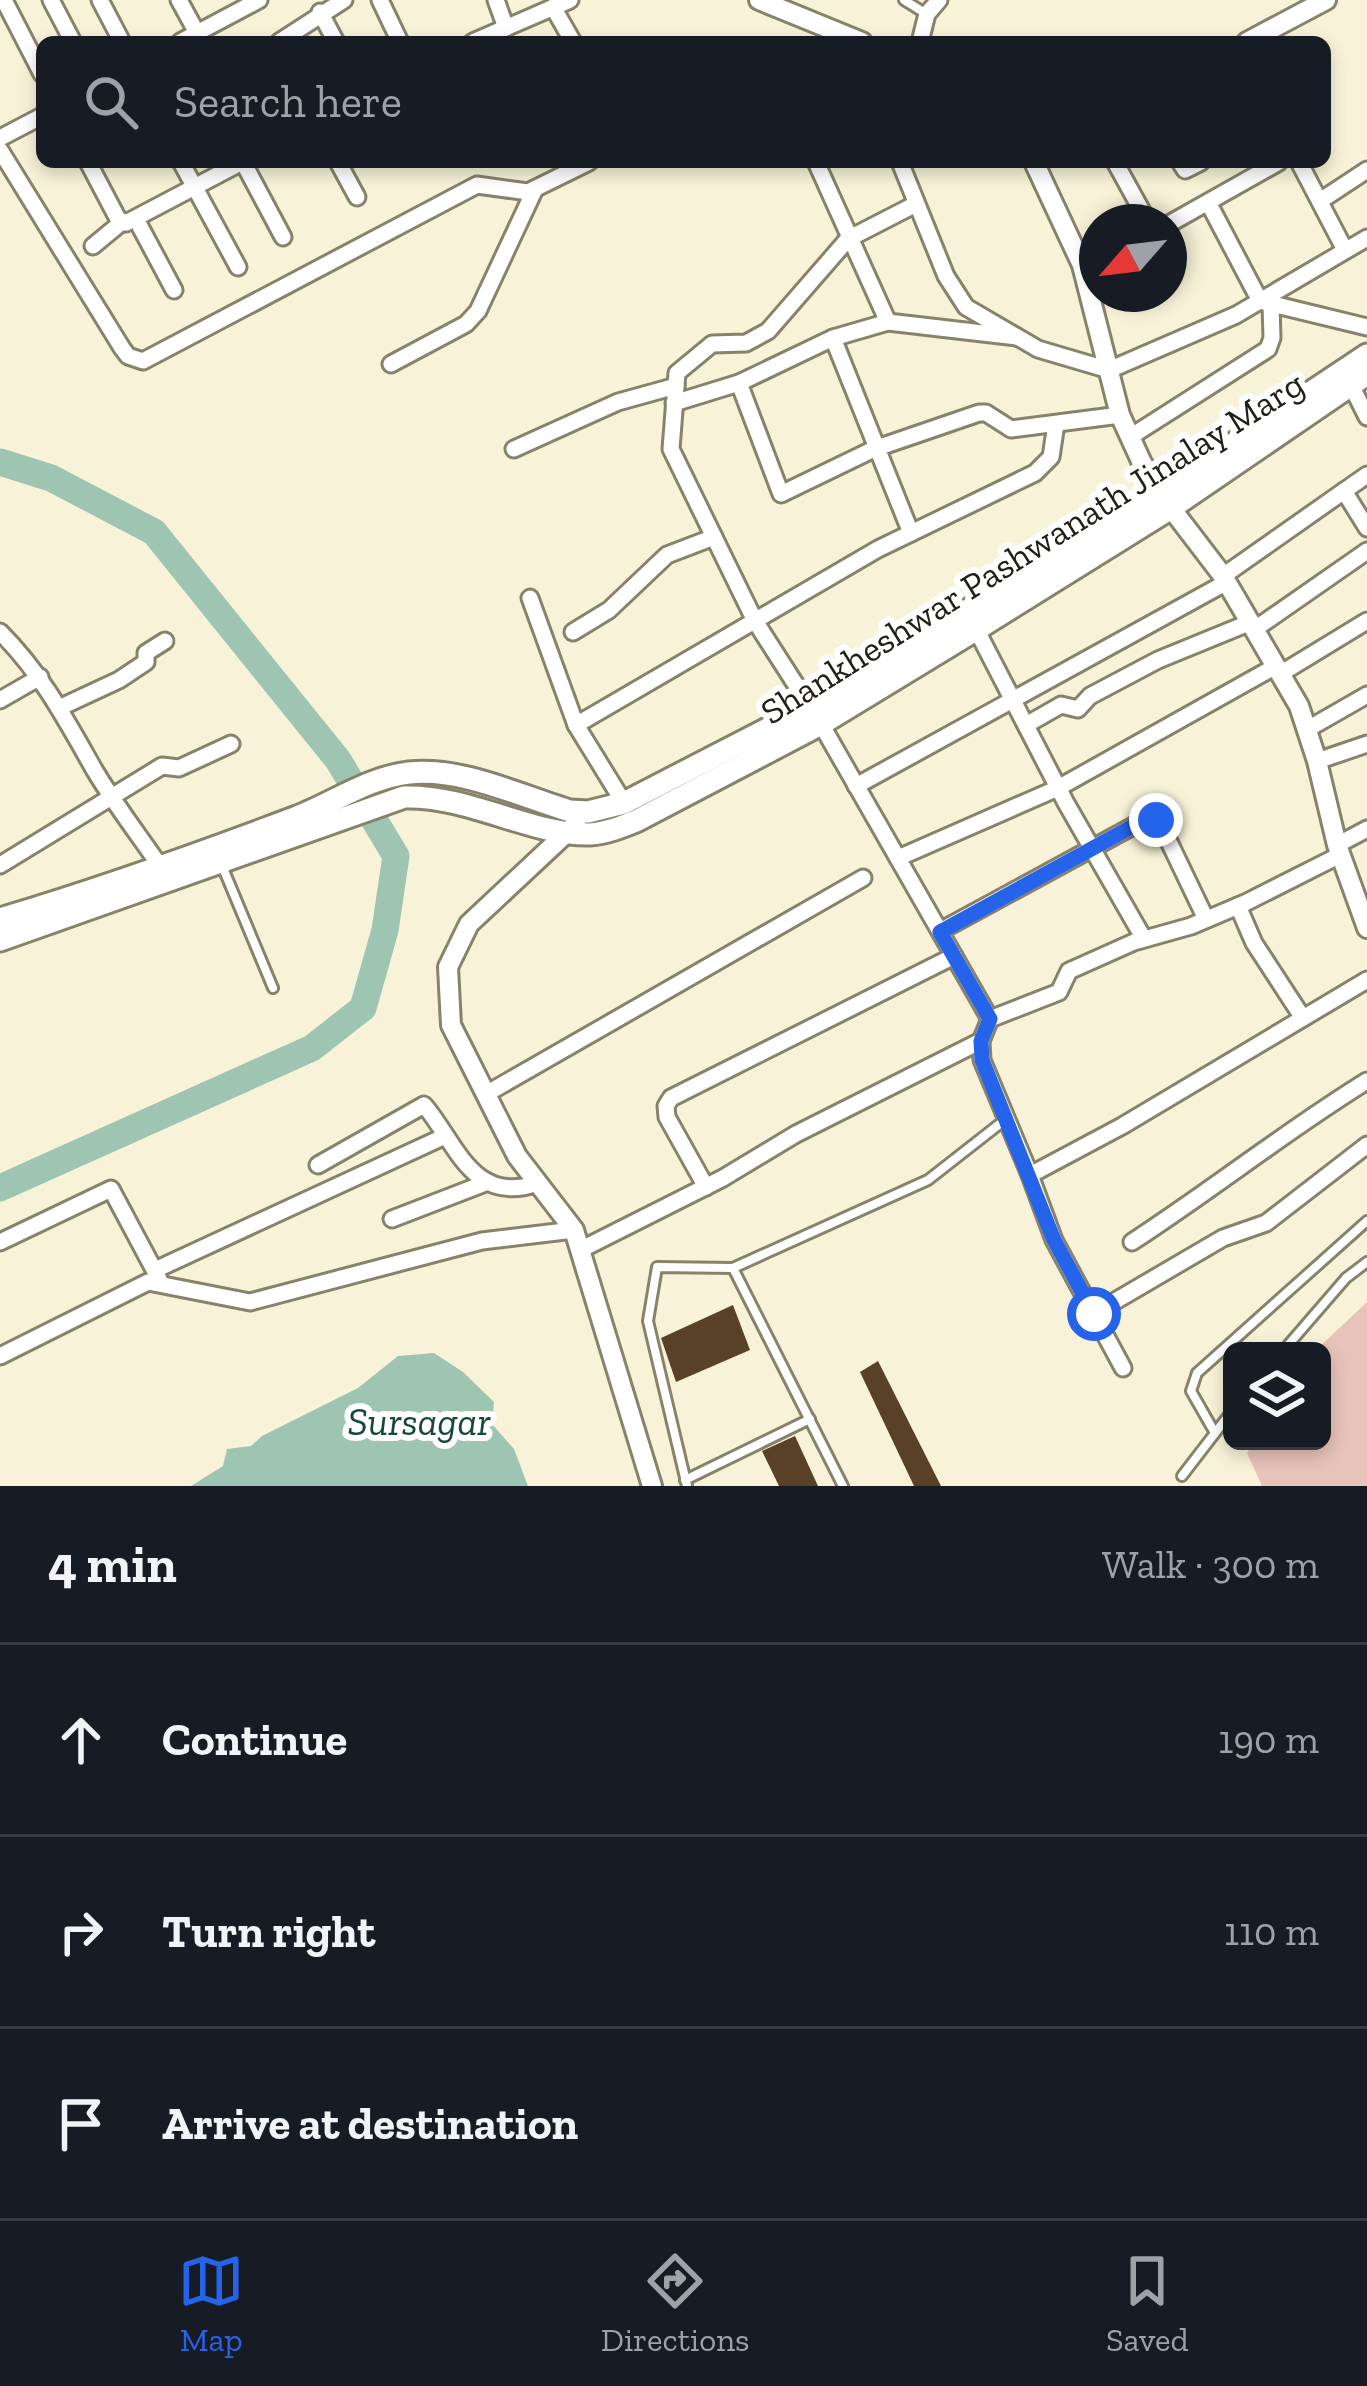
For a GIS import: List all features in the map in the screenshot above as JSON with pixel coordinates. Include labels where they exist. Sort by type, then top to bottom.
[{"type":"main road","points":[[0,940],[311,821],[422,772],[459,778],[570,811],[588,812],[624,803],[815,716],[972,622],[1354,376],[1367,355]]},
{"type":"main road","name":"Shankheshwar Pashwanath Jinalay Marg","points":[[390,788],[567,833],[605,832],[635,821],[815,716]]},
{"type":"main road","points":[[0,920],[221,863],[311,821]]},
{"type":"street","points":[[4,0],[36,62]]},
{"type":"street","points":[[51,0],[71,36]]},
{"type":"street","points":[[100,0],[119,36]]},
{"type":"street","points":[[179,0],[196,33]]},
{"type":"street","points":[[191,36],[227,8],[259,0]]},
{"type":"street","points":[[291,36],[344,0]]},
{"type":"street","points":[[380,0],[397,36]]},
{"type":"street","points":[[496,0],[506,28]]},
{"type":"street","points":[[487,36],[570,0]]},
{"type":"street","points":[[759,0],[767,6],[795,7],[844,36]]},
{"type":"street","points":[[922,36],[927,14],[939,0]]},
{"type":"street","points":[[1258,36],[1326,0]]},
{"type":"street","points":[[553,7],[570,36]]},
{"type":"street","points":[[320,12],[333,36]]},
{"type":"street","points":[[0,138],[36,119]]},
{"type":"street","points":[[0,150],[122,348],[143,362],[477,185],[534,191],[578,168]]},
{"type":"street","points":[[92,168],[174,290]]},
{"type":"street","points":[[184,168],[238,267]]},
{"type":"street","points":[[93,246],[129,220],[231,168]]},
{"type":"street","points":[[246,168],[283,237]]},
{"type":"street","points":[[341,168],[357,197]]},
{"type":"street","points":[[818,168],[888,322]]},
{"type":"street","points":[[902,168],[946,276],[967,307],[1038,349],[1109,370],[1266,303],[1367,238]]},
{"type":"street","points":[[1040,168],[1082,265],[1120,415],[1166,500],[1225,579],[1278,670],[1317,761],[1339,850],[1367,928]]},
{"type":"street","points":[[1118,168],[1138,204]]},
{"type":"street","points":[[1187,215],[1269,168]]},
{"type":"street","points":[[1302,168],[1346,250]]},
{"type":"street","points":[[1320,201],[1367,170]]},
{"type":"street","points":[[392,364],[466,324],[478,311],[534,191]]},
{"type":"street","points":[[916,204],[848,239],[769,331],[746,343],[712,344],[677,373],[671,449],[755,621],[990,1019]]},
{"type":"street","points":[[1130,437],[1268,349],[1272,338],[1266,303],[1209,204]]},
{"type":"street","points":[[1266,303],[1367,327]]},
{"type":"street","points":[[514,448],[618,402],[739,382],[833,338],[888,322],[1020,338]]},
{"type":"street","points":[[833,338],[910,533]]},
{"type":"street","points":[[1354,376],[1367,417]]},
{"type":"street","points":[[739,382],[781,494],[874,449],[979,413],[986,412],[1011,429],[1120,415]]},
{"type":"street","points":[[576,725],[910,533],[1044,467],[1051,457],[1056,424]]},
{"type":"street","points":[[856,786],[1225,579],[1367,475]]},
{"type":"street","points":[[1344,491],[1367,528]]},
{"type":"street","points":[[573,632],[609,610],[667,555],[714,537]]},
{"type":"street","points":[[1026,724],[1060,705],[1078,709],[1090,696],[1158,660],[1253,625],[1367,551]]},
{"type":"street","points":[[530,598],[576,725],[624,803]]},
{"type":"street","points":[[898,858],[1058,788],[1367,621]]},
{"type":"street","points":[[972,622],[1144,939]]},
{"type":"street","points":[[0,632],[61,707],[112,797],[166,875]]},
{"type":"street","points":[[61,707],[119,680],[146,662],[146,653],[165,641]]},
{"type":"street","points":[[0,700],[40,677]]},
{"type":"street","points":[[1306,730],[1367,695]]},
{"type":"street","points":[[0,866],[162,766],[179,768],[231,744]]},
{"type":"street","points":[[1317,761],[1367,744]]},
{"type":"street","points":[[588,812],[469,923],[448,967],[451,1024],[517,1156],[577,1240],[652,1486]]},
{"type":"street","points":[[940,932],[1146,819],[1156,820],[1206,920]]},
{"type":"street","points":[[1123,1369],[1054,1240],[982,1060],[981,1041],[990,1019],[1059,992],[1069,971],[1238,906],[1339,850],[1367,829]]},
{"type":"street","points":[[486,1094],[862,878]]},
{"type":"street","points":[[1238,906],[1254,943],[1303,1018]]},
{"type":"street","points":[[706,1187],[668,1117],[666,1106],[671,1098],[954,956]]},
{"type":"street","points":[[1030,1175],[1367,980]]},
{"type":"street","points":[[0,1242],[111,1189],[158,1276],[215,1298],[250,1302],[482,1241],[577,1240],[706,1187],[796,1134],[981,1041]]},
{"type":"street","points":[[1132,1242],[1208,1193],[1288,1130],[1367,1081]]},
{"type":"street","points":[[318,1165],[424,1105],[443,1137],[488,1182]]},
{"type":"street","points":[[0,1356],[443,1137]]},
{"type":"street","points":[[1094,1314],[1223,1238],[1266,1223],[1367,1144]]},
{"type":"street","points":[[392,1220],[488,1182],[526,1187],[538,1183]]},
{"type":"lane","points":[[904,0],[927,14]]},
{"type":"lane","points":[[221,863],[273,988]]},
{"type":"lane","points":[[810,1419],[686,1483],[647,1321],[657,1267],[734,1268],[928,1180],[1006,1118]]},
{"type":"lane","points":[[1215,1433],[1191,1391],[1197,1373],[1367,1221]]},
{"type":"lane","points":[[1291,1342],[1346,1278],[1367,1262]]},
{"type":"lane","points":[[734,1268],[843,1486]]},
{"type":"lane","points":[[1182,1476],[1223,1423]]},
{"type":"shaded area","points":[[1367,1302],[1367,1486],[1262,1486],[1249,1450],[1331,1450],[1331,1342],[1325,1342]]},
{"type":"water","name":"Sursagar","points":[[434,1353],[463,1372],[494,1402],[492,1424],[514,1449],[528,1486],[191,1486],[223,1466],[227,1449],[251,1446],[358,1388],[398,1356]]},
{"type":"building","points":[[733,1305],[750,1350],[676,1382],[661,1338]]},
{"type":"building","points":[[878,1361],[941,1486],[914,1486],[860,1372]]},
{"type":"building","points":[[795,1436],[818,1486],[779,1486],[762,1451]]},
{"type":"waterway","points":[[0,462],[51,478],[154,532],[338,760],[396,856],[385,930],[363,1008],[312,1048],[0,1188]]},
{"type":"route","points":[[1094,1314],[1054,1240],[982,1060],[981,1041],[990,1019],[940,932],[1146,819],[1156,820]]}]
